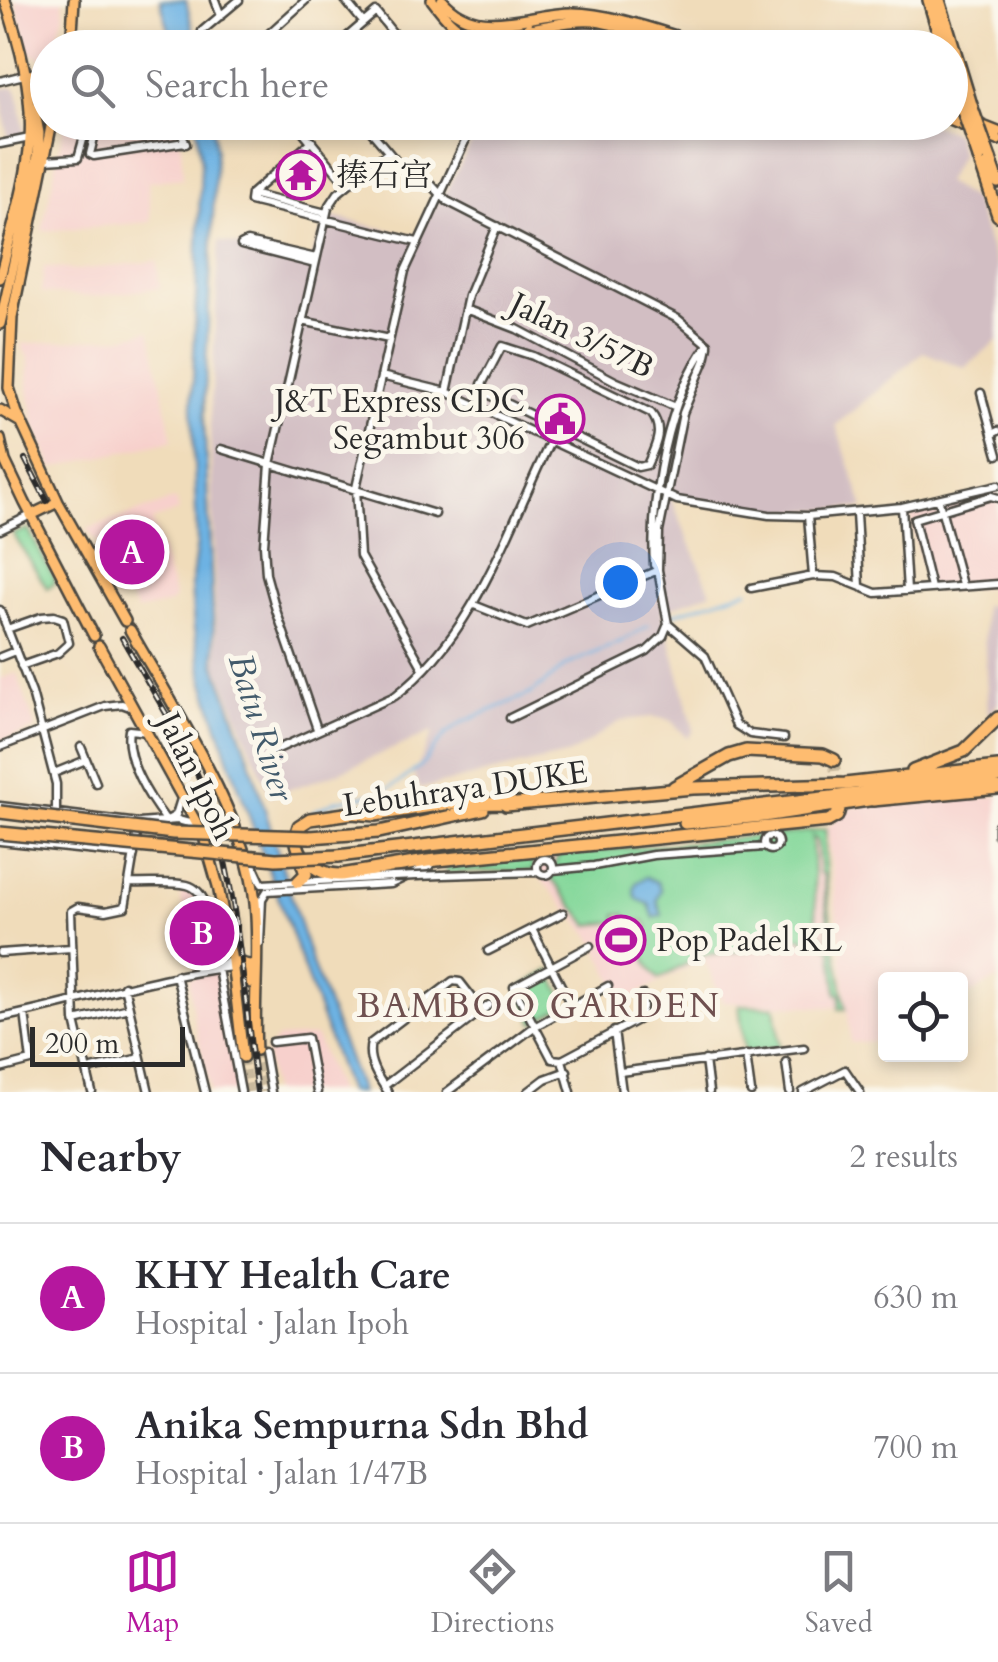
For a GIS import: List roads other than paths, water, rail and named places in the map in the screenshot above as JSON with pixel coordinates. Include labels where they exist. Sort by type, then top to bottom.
[{"type":"highway","points":[[935,2],[940,30]]},
{"type":"highway","points":[[935,2],[941,30]]},
{"type":"highway","points":[[968,129],[998,182]]},
{"type":"highway","points":[[984,158],[998,215]]},
{"type":"highway","points":[[844,784],[910,772],[947,760],[978,741],[998,718]]},
{"type":"highway","points":[[670,789],[729,756],[746,751],[824,755],[834,760]]},
{"type":"highway","name":"Lebuhraya DUKE","points":[[0,809],[173,833],[341,835],[379,832],[512,803],[670,789],[844,784],[998,767]]},
{"type":"highway","points":[[870,800],[998,782]]},
{"type":"highway","points":[[643,838],[763,816],[998,782]]},
{"type":"highway","name":"Lebuhraya DUKE","points":[[0,837],[276,859],[338,856],[998,782]]},
{"type":"highway","points":[[295,832],[310,819],[345,814],[374,815],[444,804],[512,803]]},
{"type":"highway","points":[[295,832],[298,848],[312,866],[330,876],[570,845],[752,832],[831,820],[840,809]]},
{"type":"highway","points":[[600,826],[763,816]]},
{"type":"highway","points":[[295,832],[296,849],[306,874],[298,885]]},
{"type":"highway","points":[[520,836],[570,845]]},
{"type":"highway","points":[[312,866],[329,873],[360,870],[465,843]]},
{"type":"main road","points":[[0,278],[30,138],[30,113],[18,40],[5,0]]},
{"type":"main road","points":[[72,30],[74,0]]},
{"type":"main road","points":[[432,0],[462,30]]},
{"type":"main road","points":[[441,0],[460,16],[479,24],[588,14],[648,30]]},
{"type":"main road","points":[[441,0],[448,12],[464,23],[493,30]]},
{"type":"main road","points":[[506,30],[518,23],[588,14]]},
{"type":"main road","points":[[510,30],[597,22],[624,30]]},
{"type":"main road","points":[[24,76],[30,75]]},
{"type":"main road","points":[[24,76],[30,97]]},
{"type":"main road","points":[[968,117],[998,132]]},
{"type":"main road","points":[[968,119],[998,140]]},
{"type":"main road","points":[[0,324],[38,156],[37,140]]},
{"type":"main road","name":"Jalan Ipoh","points":[[49,140],[12,317],[8,388],[58,502],[190,737],[234,827],[256,900],[254,1007],[260,1051]]},
{"type":"main road","points":[[8,388],[0,408],[23,425]]},
{"type":"main road","name":"Jalan Ipoh","points":[[0,438],[5,461],[31,515],[199,826],[212,863],[232,964],[243,1057]]},
{"type":"main road","points":[[31,515],[58,502]]},
{"type":"main road","points":[[232,964],[249,965],[254,1007]]},
{"type":"street","points":[[216,0],[221,16]]},
{"type":"street","points":[[204,30],[239,0]]},
{"type":"street","points":[[273,30],[306,0]]},
{"type":"street","points":[[345,0],[363,22]]},
{"type":"street","points":[[355,30],[376,12],[391,30]]},
{"type":"street","points":[[0,80],[24,76]]},
{"type":"street","points":[[2,143],[30,138]]},
{"type":"street","points":[[45,160],[78,158],[83,140]]},
{"type":"street","points":[[94,140],[90,154],[94,156],[186,144],[184,140]]},
{"type":"street","points":[[378,140],[406,172],[431,184],[439,194],[678,320],[708,344]]},
{"type":"street","points":[[424,670],[360,556],[356,488],[405,271],[465,140]]},
{"type":"street","points":[[348,185],[312,142],[252,194],[416,242]]},
{"type":"street","points":[[317,729],[266,574],[264,544],[270,464],[330,203],[388,152]]},
{"type":"street","points":[[448,392],[465,309],[497,226]]},
{"type":"street","points":[[242,242],[316,261],[246,249],[242,242]]},
{"type":"street","name":"Jalan 3/57B","points":[[465,309],[517,328],[615,381],[676,407]]},
{"type":"street","points":[[302,320],[389,339]]},
{"type":"street","points":[[533,356],[540,342]]},
{"type":"street","points":[[658,570],[654,565],[652,533],[657,490],[676,407],[708,344]]},
{"type":"street","points":[[510,718],[647,651],[662,636],[668,624],[658,570],[659,532],[683,413],[708,344]]},
{"type":"street","points":[[508,346],[533,356],[651,413],[658,422],[657,444],[647,465],[638,467],[482,389],[497,350],[508,346]]},
{"type":"street","points":[[382,376],[448,392],[666,497],[769,515],[808,516],[902,508],[998,485]]},
{"type":"street","points":[[610,393],[615,381]]},
{"type":"street","points":[[981,393],[998,455]]},
{"type":"street","points":[[502,417],[508,405]]},
{"type":"street","points":[[543,436],[548,424]]},
{"type":"street","points":[[271,752],[396,696],[424,670],[474,605],[551,440]]},
{"type":"street","points":[[580,453],[586,441]]},
{"type":"street","points":[[221,450],[436,514]]},
{"type":"street","points":[[931,588],[913,522],[917,516],[991,496],[998,498]]},
{"type":"street","points":[[939,501],[962,585]]},
{"type":"street","points":[[902,508],[907,590]]},
{"type":"street","points":[[856,513],[860,587]]},
{"type":"street","points":[[0,530],[31,515]]},
{"type":"street","points":[[808,516],[813,576]]},
{"type":"street","points":[[474,605],[527,626],[658,570]]},
{"type":"street","points":[[752,588],[813,576],[836,577],[876,593],[998,584]]},
{"type":"street","points":[[0,610],[32,693],[54,773],[56,812]]},
{"type":"street","points":[[7,629],[54,616],[62,620],[68,634],[69,643],[58,652],[21,666]]},
{"type":"street","points":[[668,624],[706,656],[736,725],[750,734],[784,738]]},
{"type":"street","points":[[0,656],[15,651]]},
{"type":"street","points":[[105,706],[119,696],[120,682]]},
{"type":"street","points":[[0,746],[105,706],[122,704],[138,713]]},
{"type":"street","points":[[149,732],[129,730],[128,740],[140,778],[166,820]]},
{"type":"street","points":[[81,747],[96,784]]},
{"type":"street","points":[[54,773],[86,760]]},
{"type":"street","points":[[166,820],[181,807],[181,792]]},
{"type":"street","points":[[0,809],[139,822],[166,820],[199,826]]},
{"type":"street","points":[[92,1092],[74,1022],[72,910],[121,909],[128,902],[139,822]]},
{"type":"street","points":[[997,836],[998,825]]},
{"type":"street","points":[[538,868],[544,859],[552,866],[594,866],[653,855],[762,846],[770,836],[777,840],[786,826]]},
{"type":"street","points":[[234,827],[259,882],[266,888],[538,868]]},
{"type":"street","points":[[752,832],[762,846]]},
{"type":"street","points":[[0,837],[204,856],[212,863]]},
{"type":"street","points":[[515,851],[530,855],[545,876],[570,845]]},
{"type":"street","points":[[298,885],[392,884],[427,866],[456,859]]},
{"type":"street","points":[[131,883],[192,887],[204,899],[241,1092]]},
{"type":"street","points":[[257,959],[266,888]]},
{"type":"street","points":[[488,951],[563,912]]},
{"type":"street","points":[[532,929],[571,1005]]},
{"type":"street","points":[[590,946],[515,985],[514,992],[552,1060],[562,1060],[639,1018],[643,995]]},
{"type":"street","points":[[0,953],[71,948]]},
{"type":"street","points":[[0,1018],[124,986],[232,964]]},
{"type":"street","points":[[176,975],[205,1092]]},
{"type":"street","points":[[453,981],[460,982],[485,1007],[386,1089],[369,1053],[370,1042],[453,981]]},
{"type":"street","points":[[124,986],[148,1092]]},
{"type":"street","points":[[447,1092],[534,1027],[608,986]]},
{"type":"street","points":[[74,1022],[129,1008]]},
{"type":"street","points":[[0,1069],[28,1064],[32,1058],[25,1013]]},
{"type":"street","points":[[614,1031],[622,1092]]},
{"type":"street","points":[[272,1042],[308,1038],[317,1092]]},
{"type":"street","points":[[620,1072],[804,1048]]},
{"type":"street","points":[[260,1051],[270,1092]]},
{"type":"street","points":[[746,1055],[751,1092]]},
{"type":"street","points":[[88,1070],[140,1058]]},
{"type":"street","points":[[562,1060],[571,1092]]},
{"type":"street","points":[[706,1060],[710,1092]]},
{"type":"street","points":[[786,1062],[790,1092]]},
{"type":"street","points":[[803,1092],[841,1070],[848,1073],[860,1092]]},
{"type":"street","points":[[528,1092],[566,1071]]},
{"type":"water","points":[[160,0],[186,0],[193,30],[169,30]]},
{"type":"water","points":[[198,140],[215,140],[204,414],[215,663],[249,757],[311,961],[361,1092],[348,1092],[228,757],[204,683],[194,630],[191,585],[197,543],[192,407],[201,164]]},
{"type":"water","points":[[646,877],[657,882],[661,890],[657,901],[662,915],[654,918],[649,904],[637,899],[634,891],[636,883]]},
{"type":"waterway","points":[[670,615],[748,590]]},
{"type":"waterway","points":[[312,812],[336,801],[379,793],[400,782],[463,722],[532,693],[567,665],[649,625]]},
{"type":"tunnel","points":[[834,760],[839,806]]},
{"type":"tunnel","points":[[256,1050],[263,1092]]},
{"type":"tunnel","points":[[243,1057],[249,1092]]},
{"type":"railway","points":[[25,459],[47,501]]},
{"type":"railway","points":[[122,638],[183,744],[211,810],[235,914],[257,1092]]},
{"type":"place","name":"捧石宫","points":[[301,175]]},
{"type":"place","name":"J&T Express CDC Segambut 306","points":[[560,419]]},
{"type":"place","name":"KHY Health Care","points":[[132,552]]},
{"type":"place","name":"Anika Sempurna Sdn Bhd","points":[[202,933]]},
{"type":"place","name":"Pop Padel KL","points":[[621,940]]},
{"type":"district","name":"BAMBOO GARDEN","points":[[539,1005]]},
{"type":"water label","name":"Batu River","points":[[262,727]]}]
